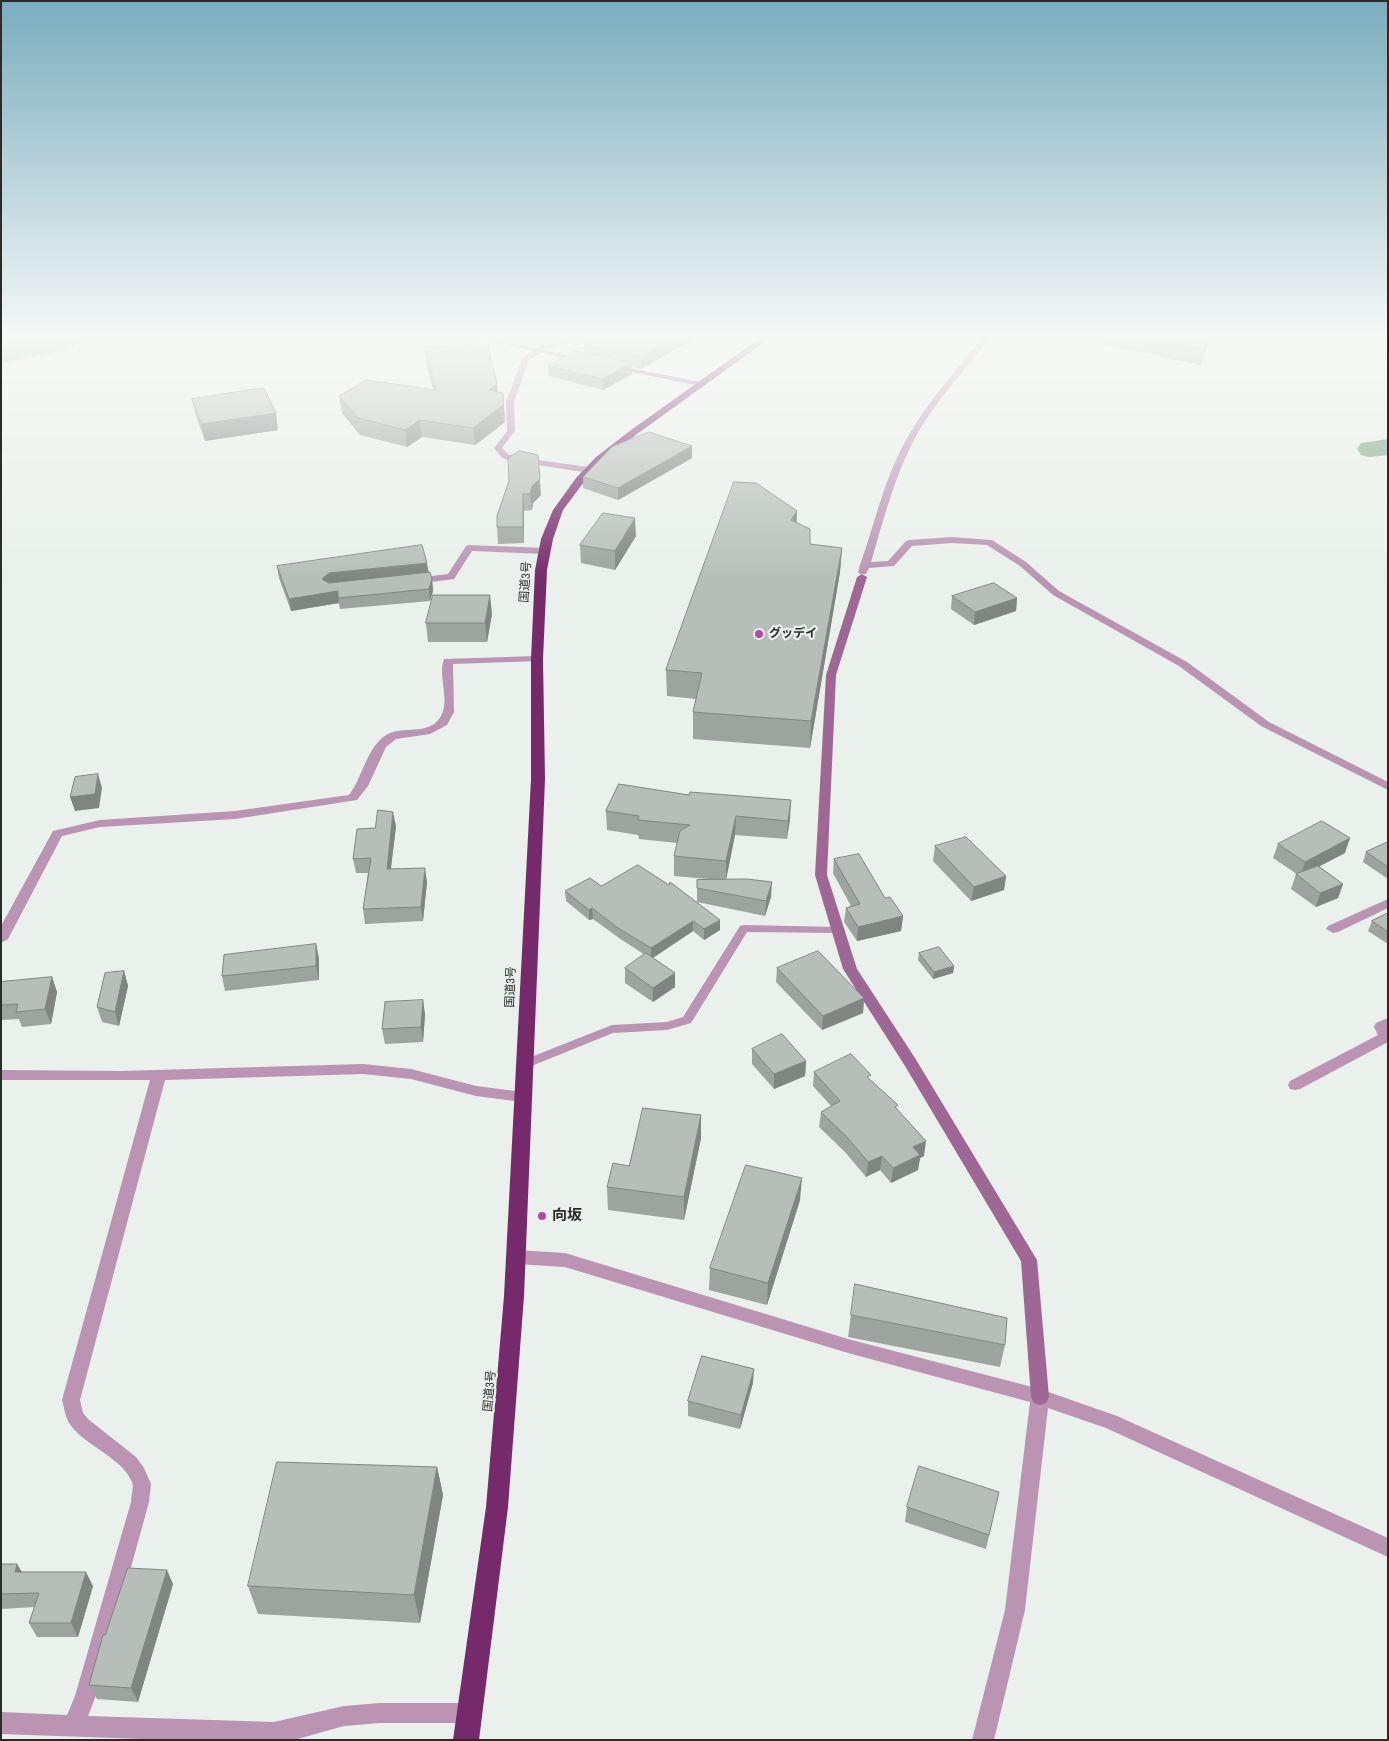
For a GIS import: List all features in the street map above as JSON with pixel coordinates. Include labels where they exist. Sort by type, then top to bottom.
[{"type":"highway","name":"国道3号","points":[[466,1740],[497,1507],[516,1256],[538,779],[537,659],[541,570],[547,539],[558,510],[600,459],[654,417]]},
{"type":"street","points":[[511,417],[512,427],[498,448],[499,452],[515,459],[589,470]]},
{"type":"street","points":[[925,417],[910,440],[887,494],[831,676],[821,875],[850,969],[910,1062],[1029,1260],[1040,1397],[1015,1610],[983,1740]]},
{"type":"street","points":[[863,571],[891,564],[909,543],[952,540],[989,542],[1023,564],[1056,593],[1183,664],[1265,724],[1388,788]]},
{"type":"street","points":[[405,582],[451,577],[469,548],[545,551]]},
{"type":"street","points":[[1,939],[57,834],[72,828],[114,822],[236,815],[353,798],[362,786],[381,745],[393,736],[426,732],[443,723],[449,712],[448,661],[537,659]]},
{"type":"street","points":[[1333,929],[1388,903]]},
{"type":"street","points":[[1295,1085],[1386,1036],[1381,1027],[1388,1024]]},
{"type":"street","points":[[1,1075],[160,1075],[363,1069],[411,1074],[476,1091],[524,1097]]},
{"type":"street","points":[[72,1725],[85,1698],[140,1502],[142,1484],[129,1464],[75,1417],[71,1400],[160,1075]]},
{"type":"street","points":[[516,1256],[565,1260],[848,1346],[1040,1397],[1111,1422],[1388,1548]]},
{"type":"street","points":[[1,1723],[274,1733],[344,1716],[380,1713],[470,1712]]},
{"type":"lane","points":[[524,1064],[612,1030],[667,1026],[687,1020],[744,928],[838,930]]},
{"type":"building","points":[[199,417],[247,417],[201,424]]},
{"type":"building","points":[[487,417],[473,428],[420,420],[405,430],[358,418]]},
{"type":"building","points":[[649,432],[692,446],[618,488],[583,477],[612,447]]},
{"type":"building","points":[[520,451],[538,455],[540,479],[532,486],[530,494],[523,494],[523,527],[497,527],[497,516],[509,481],[508,458]]},
{"type":"building","name":"グッデイ","points":[[734,482],[756,483],[797,511],[791,520],[810,529],[810,544],[842,548],[811,721],[693,712],[702,673],[666,670]]},
{"type":"building","points":[[603,513],[635,518],[615,551],[580,545]]},
{"type":"building","points":[[422,545],[427,563],[329,573],[322,579],[329,583],[430,572],[432,579],[429,589],[338,598],[338,591],[289,599],[277,566]]},
{"type":"building","points":[[994,583],[1017,598],[975,612],[952,596]]},
{"type":"building","points":[[433,595],[490,595],[485,623],[426,623]]},
{"type":"building","points":[[98,774],[95,794],[70,797],[75,777]]},
{"type":"building","points":[[619,784],[689,795],[690,792],[791,800],[788,821],[736,816],[726,861],[674,856],[680,831],[690,825],[638,820],[639,816],[606,811]]},
{"type":"building","points":[[378,810],[393,812],[387,869],[425,868],[421,907],[363,909],[371,858],[353,859],[357,829],[375,828]]},
{"type":"building","points":[[1322,821],[1350,838],[1305,862],[1278,844]]},
{"type":"building","points":[[966,837],[1006,876],[974,887],[935,846]]},
{"type":"building","points":[[1388,842],[1388,867],[1366,852]]},
{"type":"building","points":[[859,854],[885,898],[890,897],[903,916],[858,927],[846,908],[860,904],[834,859]]},
{"type":"building","points":[[638,865],[669,885],[670,882],[720,920],[704,929],[693,921],[651,948],[618,928],[592,908],[589,910],[565,891],[590,878],[601,886]]},
{"type":"building","points":[[1318,866],[1343,884],[1320,893],[1296,874]]},
{"type":"building","points":[[747,879],[772,882],[766,901],[697,888],[697,880]]},
{"type":"building","points":[[1388,913],[1388,932],[1372,921]]},
{"type":"building","points":[[316,944],[316,966],[222,976],[224,955]]},
{"type":"building","points":[[939,947],[954,966],[934,972],[919,953]]},
{"type":"building","points":[[818,951],[864,998],[823,1016],[777,968]]},
{"type":"building","points":[[646,953],[675,973],[653,988],[625,968]]},
{"type":"building","points":[[124,971],[115,1012],[97,1007],[105,973]]},
{"type":"building","points":[[52,977],[45,1009],[16,1012],[18,1004],[1,1005],[1,982]]},
{"type":"building","points":[[423,1000],[421,1027],[382,1029],[385,1002]]},
{"type":"building","points":[[782,1034],[806,1061],[774,1074],[752,1049]]},
{"type":"building","points":[[851,1054],[871,1075],[867,1077],[898,1105],[895,1107],[926,1141],[913,1147],[920,1155],[893,1168],[882,1156],[868,1162],[847,1137],[821,1112],[840,1101],[814,1072]]},
{"type":"building","points":[[643,1108],[701,1115],[684,1197],[607,1187],[613,1163],[629,1166]]},
{"type":"building","points":[[746,1165],[802,1178],[768,1283],[710,1268]]},
{"type":"building","points":[[855,1284],[1007,1318],[1005,1345],[851,1315]]},
{"type":"building","points":[[702,1356],[754,1369],[741,1415],[688,1401]]},
{"type":"building","points":[[277,1462],[437,1467],[414,1595],[248,1586]]},
{"type":"building","points":[[919,1466],[999,1492],[989,1535],[907,1507]]},
{"type":"building","points":[[1,1564],[17,1564],[15,1572],[86,1572],[71,1623],[29,1623],[39,1593],[1,1594]]},
{"type":"building","points":[[128,1568],[167,1570],[131,1688],[89,1685],[103,1635],[105,1635]]},
{"type":"waterway","points":[[1370,449],[1388,447]]},
{"type":"place","name":"グッデイ","points":[[759,634]]},
{"type":"place","name":"向坂","points":[[542,1216]]}]
